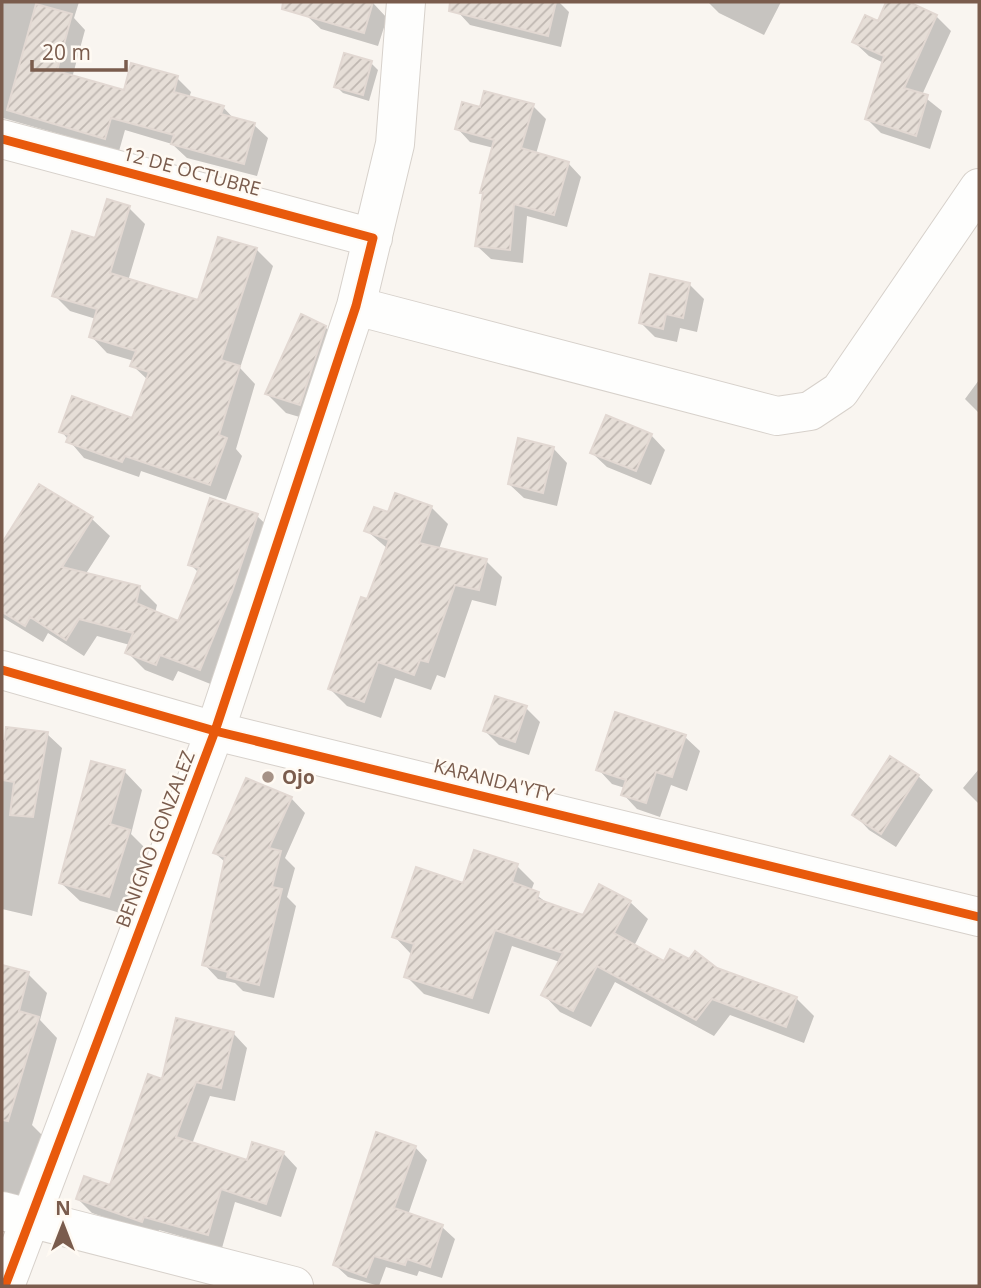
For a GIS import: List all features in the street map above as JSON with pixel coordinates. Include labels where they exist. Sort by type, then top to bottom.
[{"type":"street","name":"BENIGNO GONZALEZ","points":[[5,1286],[16,1214],[215,731],[356,306],[395,144],[406,2]]},
{"type":"street","name":"12 DE OCTUBRE","points":[[2,139],[373,237]]},
{"type":"street","points":[[356,306],[777,416],[810,411],[840,391],[979,188]]},
{"type":"street","name":"KARANDA'YTY","points":[[2,670],[215,731],[979,917]]},
{"type":"street","points":[[16,1214],[294,1286]]},
{"type":"building","points":[[283,2],[373,2],[364,33],[282,9]]},
{"type":"building","points":[[450,2],[556,2],[548,36],[449,11]]},
{"type":"building","points":[[886,2],[909,2],[937,15],[904,88],[928,95],[916,136],[865,119],[884,56],[852,42],[865,15],[878,21]]},
{"type":"building","points":[[36,4],[72,14],[57,71],[124,90],[131,63],[178,76],[174,92],[224,106],[221,114],[255,123],[244,164],[171,144],[174,135],[111,118],[105,139],[7,110]]},
{"type":"building","points":[[344,53],[372,61],[363,95],[334,87]]},
{"type":"building","points":[[484,91],[534,104],[521,148],[569,162],[554,215],[514,204],[510,250],[475,246],[483,193],[480,193],[494,140],[455,129],[462,102],[480,107]]},
{"type":"building","points":[[107,199],[130,206],[110,273],[198,300],[218,237],[257,248],[221,360],[240,366],[219,435],[227,438],[210,485],[125,456],[122,462],[66,442],[69,435],[59,432],[72,396],[132,418],[149,372],[130,366],[136,351],[89,337],[97,309],[52,296],[72,231],[95,238]]},
{"type":"building","points":[[650,274],[690,283],[683,318],[666,314],[663,329],[639,323]]},
{"type":"building","points":[[301,314],[326,326],[300,405],[265,394]]},
{"type":"building","points":[[606,415],[652,434],[636,471],[590,453]]},
{"type":"building","points":[[518,438],[554,447],[543,493],[508,484]]},
{"type":"building","points":[[39,484],[93,517],[62,567],[140,586],[136,603],[178,621],[199,568],[188,565],[210,498],[258,514],[232,592],[200,670],[160,655],[156,665],[125,653],[133,633],[79,619],[66,640],[30,617],[25,626],[2,612],[2,543]]},
{"type":"building","points":[[395,493],[432,506],[419,543],[487,559],[479,590],[455,585],[428,662],[420,660],[414,675],[378,662],[364,702],[328,689],[361,597],[367,599],[389,540],[364,531],[374,507],[388,512]]},
{"type":"building","points":[[495,696],[527,706],[515,742],[483,731]]},
{"type":"building","points":[[615,712],[686,735],[672,777],[656,772],[646,803],[621,795],[626,780],[596,770]]},
{"type":"building","points":[[6,727],[48,732],[33,817],[10,815],[14,782],[2,780]]},
{"type":"building","points":[[890,756],[919,775],[881,834],[852,815]]},
{"type":"building","points":[[91,761],[125,770],[110,824],[130,830],[109,897],[59,883]]},
{"type":"building","points":[[246,778],[292,797],[269,848],[281,851],[272,887],[282,889],[259,985],[227,977],[228,972],[202,965],[225,857],[213,853]]},
{"type":"building","points":[[474,850],[518,864],[512,882],[539,892],[537,899],[583,915],[599,884],[631,901],[614,933],[664,961],[670,949],[689,959],[695,951],[717,968],[797,997],[786,1027],[712,999],[696,1020],[597,966],[573,1011],[541,995],[563,953],[495,930],[472,998],[404,977],[414,944],[392,937],[416,867],[463,883]]},
{"type":"building","points":[[2,965],[29,972],[19,1011],[39,1017],[8,1121],[2,1120]]},
{"type":"building","points":[[176,1018],[234,1032],[221,1088],[196,1082],[176,1137],[247,1160],[252,1142],[284,1152],[266,1204],[221,1189],[208,1235],[144,1217],[142,1222],[76,1199],[84,1176],[110,1185],[148,1074],[162,1079]]},
{"type":"building","points":[[376,1132],[416,1146],[394,1208],[443,1225],[430,1267],[407,1259],[405,1265],[374,1256],[366,1277],[333,1265]]},
{"type":"cycle path","points":[[2,139],[373,238],[356,306],[215,731],[5,1286]]},
{"type":"cycle path","points":[[2,670],[215,731],[979,917]]},
{"type":"place","name":"Ojo","points":[[268,777]]}]
